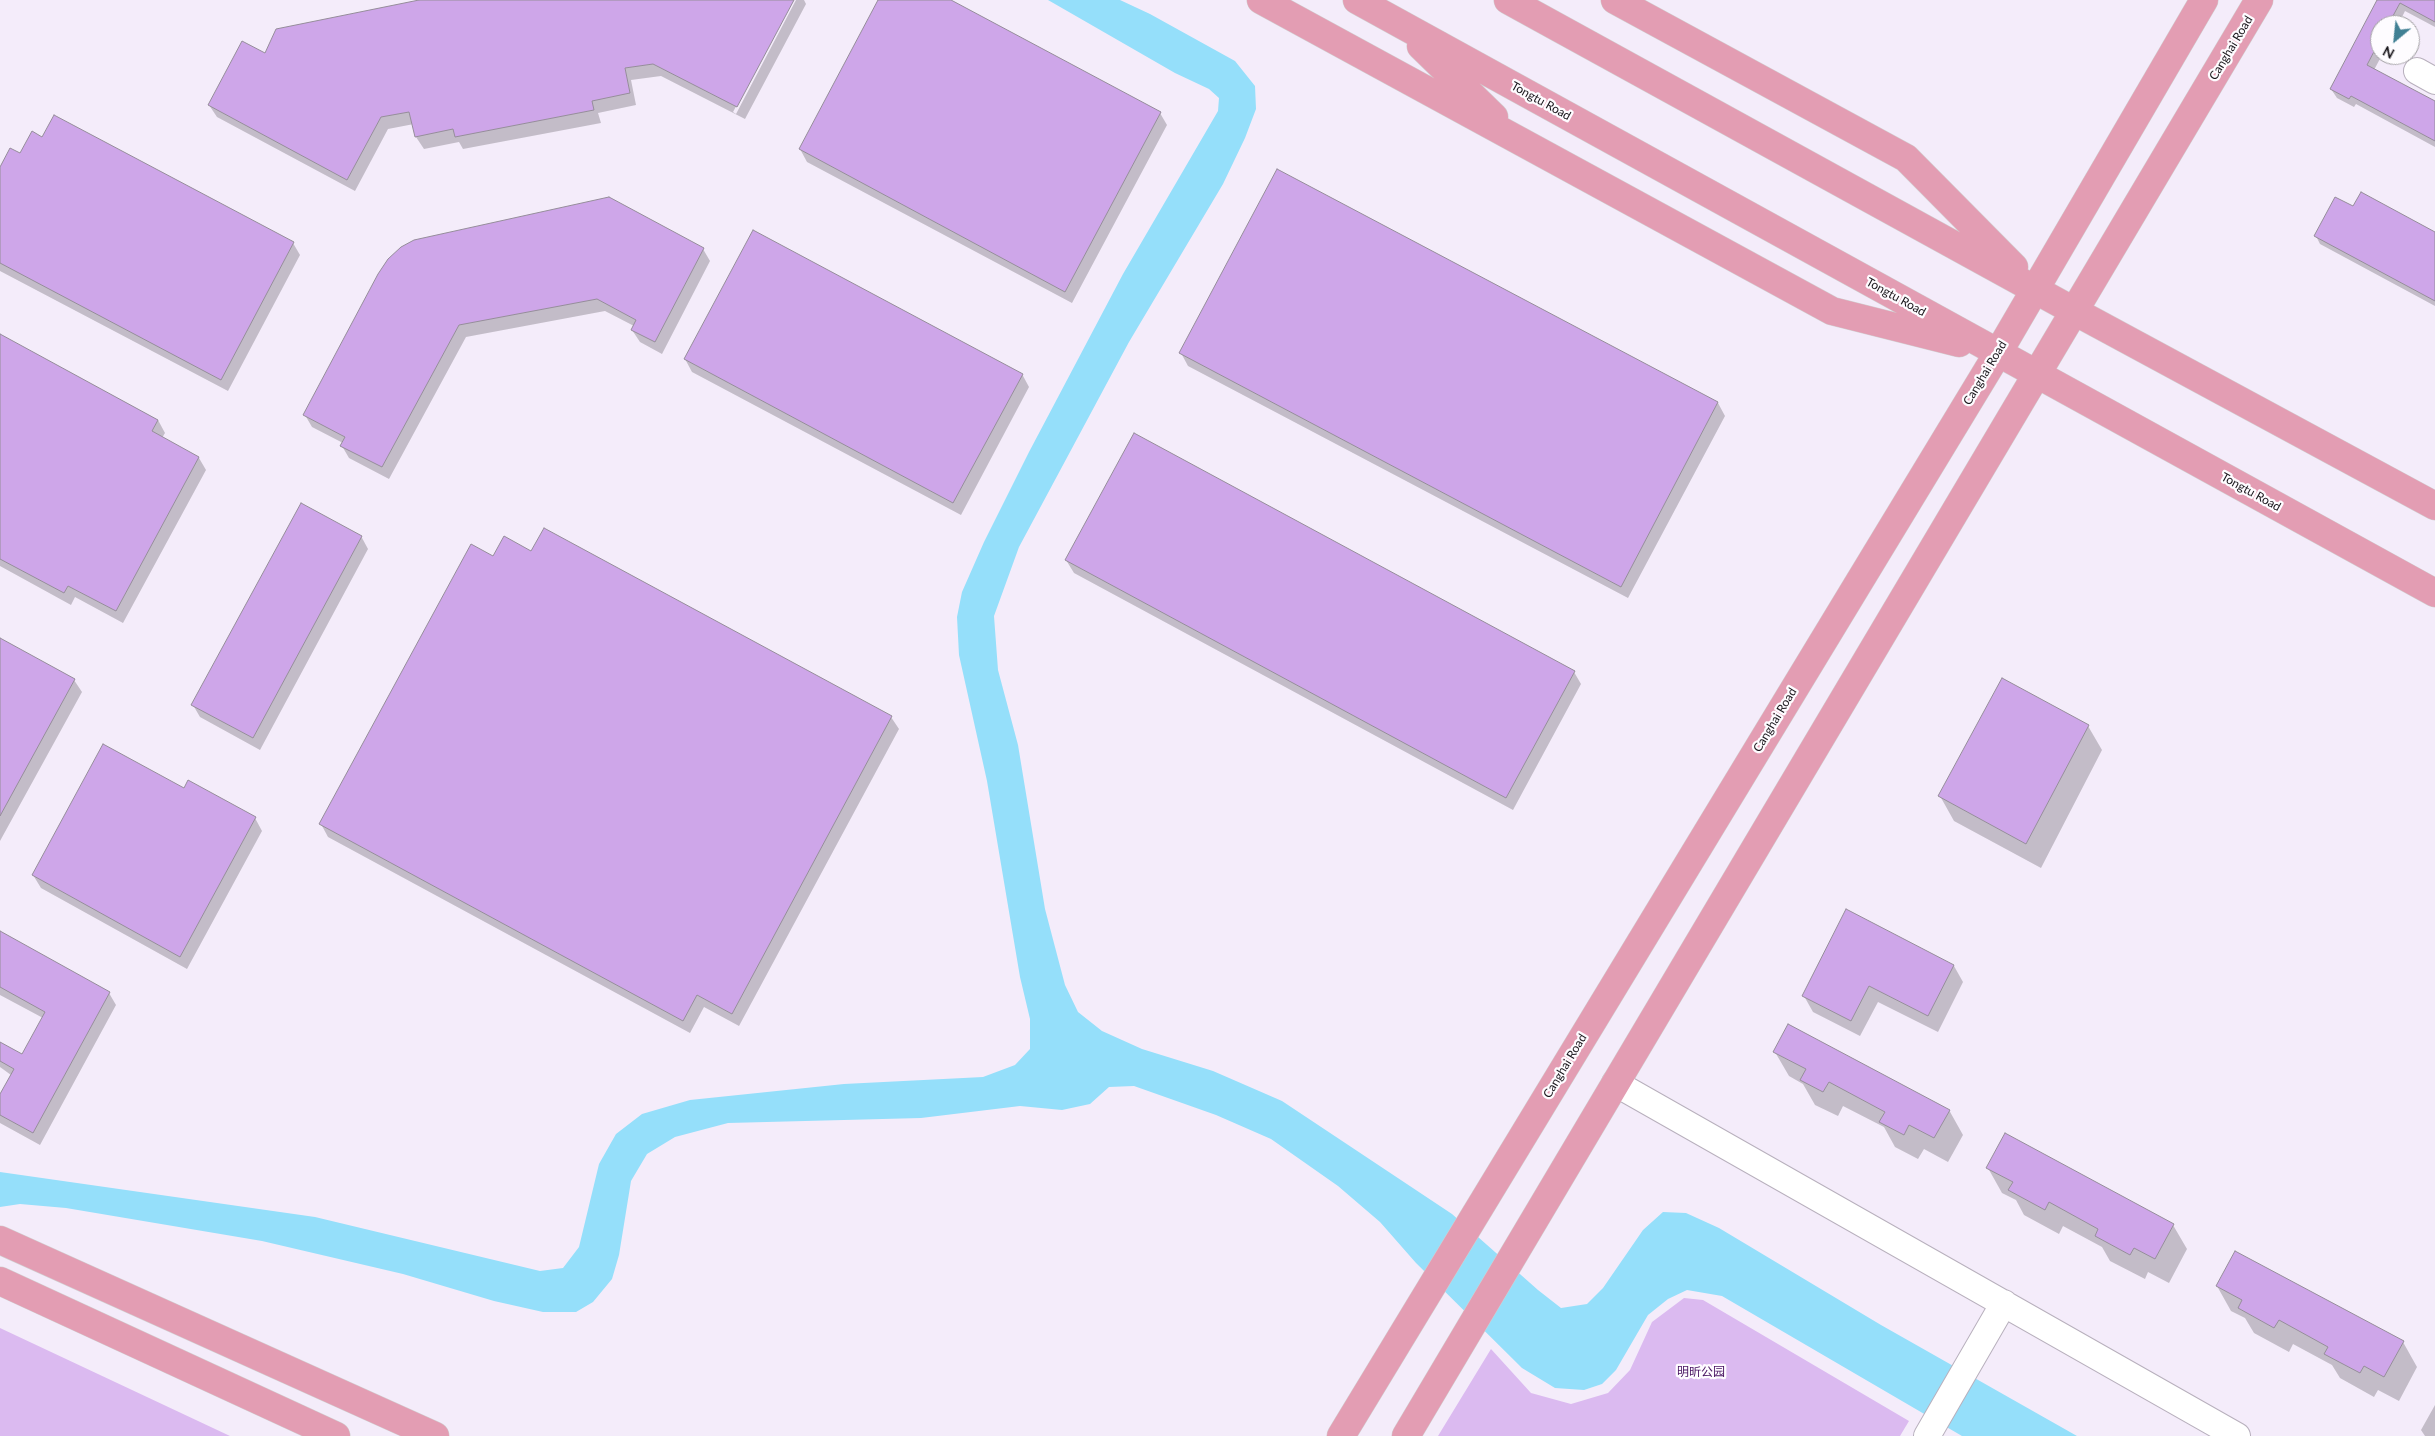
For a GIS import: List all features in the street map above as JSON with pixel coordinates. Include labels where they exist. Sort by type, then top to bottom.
[{"type":"main road","points":[[1261,0],[1832,311],[1998,353]]},
{"type":"main road","name":"Tongtu Road","points":[[1357,0],[2435,593]]},
{"type":"main road","points":[[1508,0],[2074,311],[2435,506]]},
{"type":"main road","points":[[1615,0],[1906,158],[2035,288]]},
{"type":"main road","name":"Canghai Road","points":[[1341,1436],[1998,353],[2204,0]]},
{"type":"main road","name":"Canghai Road","points":[[1406,1436],[2259,0]]},
{"type":"main road","points":[[1395,21],[1519,140]]},
{"type":"main road","points":[[0,1240],[435,1436]]},
{"type":"main road","points":[[0,1281],[336,1436]]},
{"type":"street","points":[[1615,1083],[2237,1436]]},
{"type":"street","points":[[1930,1430],[2004,1303]]},
{"type":"green space","name":"明昕公园","points":[[1684,1298],[1703,1300],[1909,1421],[1900,1436],[1438,1436],[1491,1349],[1531,1393],[1571,1404],[1608,1393],[1630,1370],[1652,1322]]},
{"type":"green space","points":[[0,1328],[230,1436],[0,1436]]},
{"type":"water","points":[[1048,0],[1120,0],[1150,14],[1235,61],[1255,86],[1256,109],[1245,138],[1223,184],[1129,342],[1019,547],[994,616],[998,670],[1018,745],[1045,909],[1065,985],[1078,1012],[1102,1031],[1142,1049],[1213,1071],[1282,1101],[1452,1214],[1561,1308],[1587,1304],[1603,1288],[1643,1230],[1663,1212],[1686,1213],[1719,1228],[1881,1325],[2077,1436],[1962,1436],[1722,1296],[1687,1290],[1668,1299],[1648,1315],[1616,1370],[1602,1384],[1584,1390],[1555,1388],[1522,1368],[1416,1263],[1380,1222],[1338,1186],[1271,1139],[1216,1115],[1134,1086],[1109,1087],[1090,1104],[1062,1110],[1020,1106],[921,1118],[728,1123],[675,1137],[647,1154],[631,1181],[619,1255],[612,1279],[593,1302],[576,1312],[543,1312],[494,1301],[403,1274],[262,1241],[66,1208],[20,1204],[0,1207],[0,1172],[315,1217],[540,1271],[563,1268],[579,1247],[599,1164],[616,1134],[642,1114],[690,1100],[844,1084],[983,1077],[1015,1065],[1030,1049],[1030,1019],[1020,977],[987,781],[959,655],[957,617],[962,592],[984,542],[1029,452],[1123,274],[1218,111],[1219,98],[1209,89],[1175,73]]},
{"type":"building","points":[[419,0],[794,0],[737,107],[653,64],[625,68],[630,93],[592,101],[594,110],[455,137],[453,129],[415,137],[409,112],[381,117],[347,180],[208,105],[242,41],[265,53],[276,29]]},
{"type":"building","points":[[878,0],[951,0],[1161,112],[1065,292],[799,149]]},
{"type":"building","points":[[2377,0],[2435,0],[2435,22],[2400,3],[2393,15],[2370,15],[2370,59],[2367,65],[2435,101],[2435,141],[2351,96],[2349,99],[2330,89]]},
{"type":"building","points":[[54,115],[294,242],[221,380],[0,263],[0,167],[10,148],[20,153],[32,131],[42,137]]},
{"type":"building","points":[[1277,169],[1718,402],[1621,587],[1179,353]]},
{"type":"building","points":[[2361,192],[2435,232],[2435,301],[2314,236],[2335,197],[2353,206]]},
{"type":"building","points":[[609,197],[704,248],[655,342],[631,330],[636,320],[597,299],[459,325],[382,467],[340,446],[345,437],[303,415],[378,274],[388,259],[401,247],[414,240]]},
{"type":"building","points":[[753,230],[1023,374],[953,503],[684,359]]},
{"type":"building","points":[[0,334],[158,420],[152,431],[199,457],[116,611],[68,586],[64,593],[0,559]]},
{"type":"building","points":[[1134,433],[1575,671],[1506,798],[1065,560]]},
{"type":"building","points":[[301,503],[362,536],[253,738],[191,705]]},
{"type":"building","points":[[544,528],[892,716],[732,1014],[697,995],[683,1021],[319,824],[471,544],[493,556],[504,536],[531,551]]},
{"type":"building","points":[[0,638],[75,679],[0,816]]},
{"type":"building","points":[[2002,678],[2089,725],[2026,844],[1938,796]]},
{"type":"building","points":[[103,744],[184,788],[188,780],[256,817],[180,957],[32,875]]},
{"type":"building","points":[[1846,909],[1954,965],[1928,1016],[1869,986],[1851,1021],[1802,996]]},
{"type":"building","points":[[0,931],[110,992],[33,1133],[0,1115],[0,1094],[14,1069],[0,1061],[0,1042],[22,1054],[45,1012],[0,987]]},
{"type":"building","points":[[1788,1024],[1950,1110],[1934,1138],[1909,1125],[1904,1135],[1879,1122],[1885,1112],[1829,1082],[1823,1092],[1800,1080],[1806,1069],[1773,1052]]},
{"type":"building","points":[[2005,1133],[2174,1224],[2155,1259],[2134,1248],[2130,1255],[2095,1236],[2098,1229],[2049,1202],[2045,1210],[2008,1190],[2013,1182],[1986,1168]]},
{"type":"building","points":[[2235,1251],[2404,1341],[2384,1377],[2364,1366],[2360,1373],[2324,1354],[2328,1347],[2279,1320],[2274,1328],[2238,1308],[2242,1300],[2216,1286]]}]
